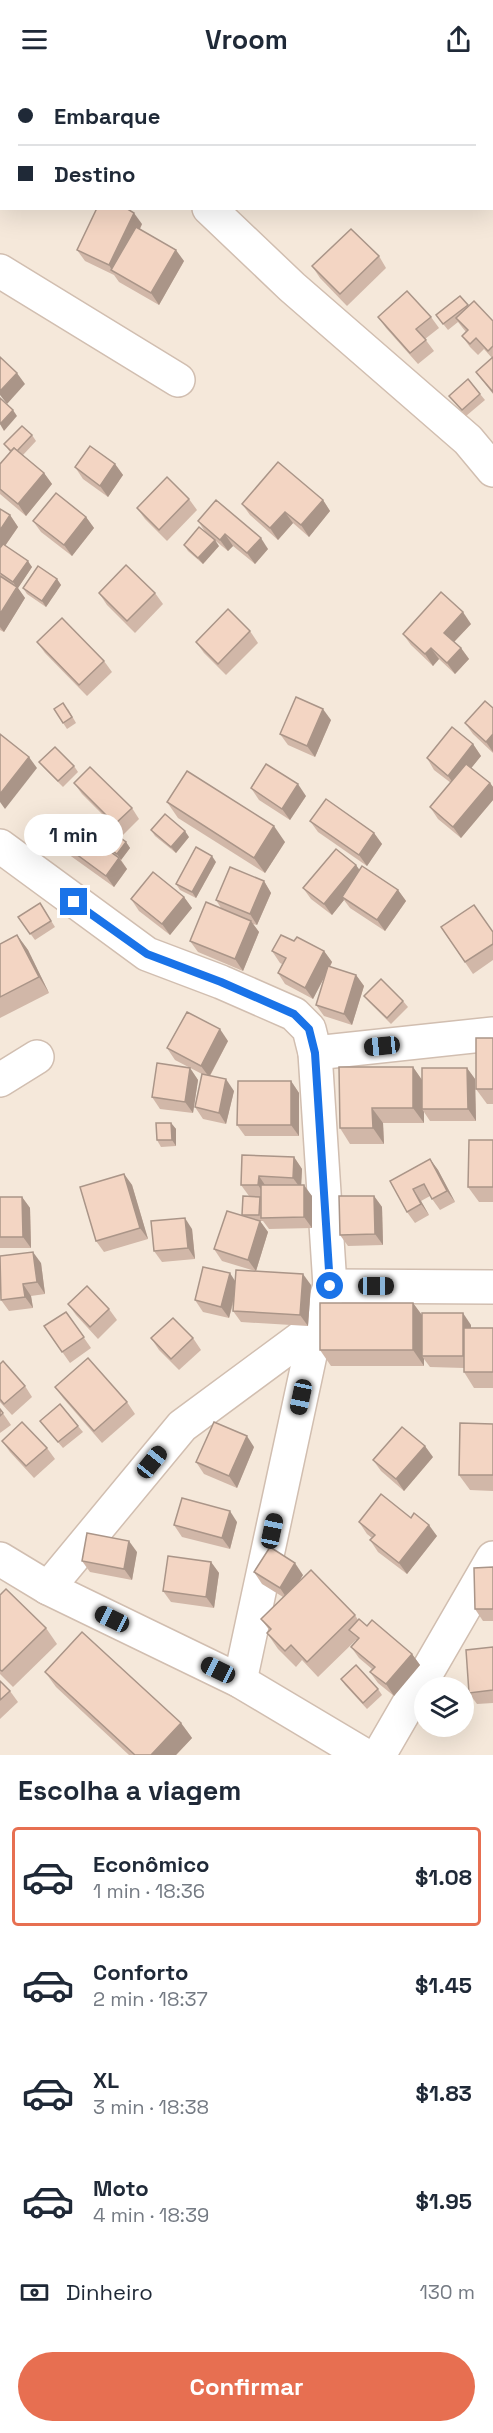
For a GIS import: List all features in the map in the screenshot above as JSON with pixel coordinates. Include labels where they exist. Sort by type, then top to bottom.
[{"type":"street","points":[[211,210],[292,287],[468,440],[493,470]]},
{"type":"street","points":[[0,271],[178,380]]},
{"type":"street","points":[[0,846],[147,954],[221,982],[294,1014],[309,1029],[315,1053],[330,1286],[316,1327],[240,1681]]},
{"type":"street","points":[[315,1053],[493,1034]]},
{"type":"street","points":[[0,1080],[37,1058]]},
{"type":"street","points":[[330,1286],[493,1287]]},
{"type":"street","points":[[48,1588],[182,1426],[316,1327]]},
{"type":"street","points":[[379,1755],[493,1557]]},
{"type":"street","points":[[0,1559],[48,1588],[240,1681],[364,1755]]},
{"type":"shaded area","points":[[0,210],[493,210],[493,1755],[0,1755]]},
{"type":"building","points":[[96,210],[129,210],[134,213],[109,265],[77,250]]},
{"type":"building","points":[[136,227],[176,250],[151,293],[111,270]]},
{"type":"building","points":[[351,229],[379,256],[340,294],[312,266]]},
{"type":"building","points":[[407,291],[431,317],[416,329],[426,340],[410,353],[378,317]]},
{"type":"building","points":[[460,296],[468,305],[443,324],[436,315]]},
{"type":"building","points":[[474,301],[493,321],[493,346],[488,351],[476,338],[470,344],[462,336],[468,330],[456,318]]},
{"type":"building","points":[[0,357],[17,373],[0,391]]},
{"type":"building","points":[[493,357],[493,392],[476,372]]},
{"type":"building","points":[[468,379],[480,394],[462,410],[449,396]]},
{"type":"building","points":[[0,398],[13,410],[0,424]]},
{"type":"building","points":[[22,426],[32,435],[17,451],[14,448],[11,451],[4,444]]},
{"type":"building","points":[[90,446],[115,464],[100,486],[75,467]]},
{"type":"building","points":[[14,448],[44,473],[18,504],[0,489],[0,464]]},
{"type":"building","points":[[278,462],[323,500],[301,525],[285,512],[270,528],[242,504]]},
{"type":"building","points":[[167,477],[189,499],[159,530],[137,508]]},
{"type":"building","points":[[56,493],[86,517],[64,545],[33,521]]},
{"type":"building","points":[[216,500],[261,538],[247,553],[225,534],[220,540],[198,521]]},
{"type":"building","points":[[0,509],[10,515],[0,530]]},
{"type":"building","points":[[199,527],[215,540],[198,558],[184,545]]},
{"type":"building","points":[[3,544],[28,561],[13,582],[0,573],[0,548]]},
{"type":"building","points":[[126,565],[155,593],[127,621],[99,593]]},
{"type":"building","points":[[38,566],[57,579],[42,601],[23,588]]},
{"type":"building","points":[[0,576],[17,587],[0,614]]},
{"type":"building","points":[[441,592],[463,612],[444,633],[461,648],[447,663],[431,648],[425,654],[403,634]]},
{"type":"building","points":[[228,609],[250,631],[218,664],[196,642]]},
{"type":"building","points":[[62,618],[104,661],[79,685],[37,642]]},
{"type":"building","points":[[296,697],[323,709],[307,746],[280,734]]},
{"type":"building","points":[[485,701],[493,708],[493,734],[486,742],[465,723]]},
{"type":"building","points":[[63,703],[72,717],[63,723],[54,709]]},
{"type":"building","points":[[452,727],[473,744],[448,776],[427,758]]},
{"type":"building","points":[[0,734],[29,757],[0,794]]},
{"type":"building","points":[[55,747],[74,766],[58,781],[39,762]]},
{"type":"building","points":[[266,764],[298,784],[282,809],[251,788]]},
{"type":"building","points":[[466,764],[490,783],[453,827],[430,807]]},
{"type":"building","points":[[90,767],[132,808],[115,824],[74,783]]},
{"type":"building","points":[[187,771],[274,826],[254,858],[167,802]]},
{"type":"building","points":[[326,799],[374,833],[359,855],[310,821]]},
{"type":"building","points":[[165,814],[185,831],[171,847],[151,830]]},
{"type":"building","points":[[92,817],[126,842],[117,854],[83,830]]},
{"type":"building","points":[[66,820],[119,858],[106,876],[53,837]]},
{"type":"building","points":[[196,847],[212,856],[192,892],[176,884]]},
{"type":"building","points":[[336,849],[356,865],[324,904],[303,888]]},
{"type":"building","points":[[362,866],[398,890],[377,920],[342,897]]},
{"type":"building","points":[[230,867],[264,881],[250,914],[216,900]]},
{"type":"building","points":[[153,872],[184,897],[162,924],[131,899]]},
{"type":"building","points":[[206,902],[251,921],[235,959],[190,941]]},
{"type":"building","points":[[40,903],[51,921],[30,934],[18,917]]},
{"type":"building","points":[[474,905],[493,932],[493,944],[465,962],[441,927]]},
{"type":"building","points":[[17,935],[39,977],[0,997],[0,944]]},
{"type":"building","points":[[281,935],[294,941],[297,937],[324,951],[305,988],[278,973],[286,958],[272,951]]},
{"type":"building","points":[[328,966],[356,975],[344,1014],[316,1005]]},
{"type":"building","points":[[381,979],[403,1001],[387,1018],[364,996]]},
{"type":"building","points":[[187,1012],[220,1029],[201,1066],[167,1048]]},
{"type":"building","points":[[476,1038],[493,1038],[493,1089],[476,1089]]},
{"type":"building","points":[[157,1063],[190,1068],[185,1102],[152,1097]]},
{"type":"building","points":[[339,1067],[413,1067],[413,1108],[372,1108],[373,1128],[340,1128]]},
{"type":"building","points":[[422,1068],[467,1068],[468,1109],[422,1109]]},
{"type":"building","points":[[202,1074],[226,1079],[219,1113],[195,1107]]},
{"type":"building","points":[[238,1081],[291,1081],[291,1125],[237,1125]]},
{"type":"building","points":[[156,1123],[171,1123],[172,1140],[157,1140]]},
{"type":"building","points":[[469,1140],[493,1140],[493,1187],[468,1187]]},
{"type":"building","points":[[242,1155],[294,1157],[293,1178],[259,1176],[258,1185],[241,1185]]},
{"type":"building","points":[[430,1159],[447,1191],[432,1199],[424,1184],[413,1189],[421,1204],[407,1212],[390,1181]]},
{"type":"building","points":[[124,1174],[140,1228],[96,1241],[80,1187]]},
{"type":"building","points":[[261,1185],[304,1185],[304,1217],[261,1218]]},
{"type":"building","points":[[243,1196],[260,1197],[259,1215],[242,1215]]},
{"type":"building","points":[[339,1196],[374,1196],[375,1234],[340,1235]]},
{"type":"building","points":[[0,1197],[22,1197],[23,1237],[0,1237]]},
{"type":"building","points":[[227,1211],[260,1221],[248,1260],[214,1249]]},
{"type":"building","points":[[185,1218],[188,1248],[154,1251],[151,1221]]},
{"type":"building","points":[[33,1252],[37,1282],[23,1284],[25,1297],[1,1300],[0,1256]]},
{"type":"building","points":[[203,1267],[230,1273],[221,1307],[195,1300]]},
{"type":"building","points":[[236,1270],[303,1274],[300,1315],[233,1311]]},
{"type":"building","points":[[87,1286],[109,1309],[90,1327],[68,1304]]},
{"type":"building","points":[[320,1303],[413,1303],[413,1350],[320,1350]]},
{"type":"building","points":[[66,1312],[84,1337],[62,1352],[44,1326]]},
{"type":"building","points":[[422,1313],[463,1313],[463,1356],[422,1356]]},
{"type":"building","points":[[173,1318],[193,1338],[171,1359],[151,1338]]},
{"type":"building","points":[[464,1328],[493,1328],[493,1372],[464,1372]]},
{"type":"building","points":[[88,1358],[127,1402],[94,1431],[55,1387]]},
{"type":"building","points":[[3,1361],[25,1386],[4,1404],[0,1399],[0,1364]]},
{"type":"building","points":[[60,1404],[78,1426],[58,1442],[40,1421]]},
{"type":"building","points":[[22,1422],[47,1448],[26,1466],[2,1441]]},
{"type":"building","points":[[214,1422],[247,1436],[229,1476],[196,1462]]},
{"type":"building","points":[[460,1423],[493,1424],[493,1475],[459,1475]]},
{"type":"building","points":[[402,1427],[425,1446],[396,1479],[373,1460]]},
{"type":"building","points":[[381,1494],[411,1518],[414,1513],[429,1525],[399,1563],[370,1540],[375,1535],[359,1522]]},
{"type":"building","points":[[182,1498],[230,1511],[222,1538],[174,1525]]},
{"type":"building","points":[[87,1533],[129,1541],[124,1569],[82,1561]]},
{"type":"building","points":[[270,1547],[295,1563],[280,1588],[254,1572]]},
{"type":"building","points":[[168,1556],[211,1562],[206,1597],[163,1591]]},
{"type":"building","points":[[493,1567],[493,1609],[475,1609],[474,1568]]},
{"type":"building","points":[[311,1570],[355,1615],[307,1662],[291,1645],[285,1651],[267,1633],[271,1629],[261,1619]]},
{"type":"building","points":[[6,1589],[46,1628],[2,1671],[0,1670],[0,1595]]},
{"type":"building","points":[[359,1619],[367,1626],[372,1620],[412,1654],[386,1684],[370,1672],[375,1667],[351,1647],[359,1638],[349,1630]]},
{"type":"building","points":[[82,1632],[181,1723],[151,1755],[135,1755],[45,1672]]},
{"type":"building","points":[[493,1647],[493,1690],[474,1692],[474,1677],[468,1677],[466,1650]]},
{"type":"building","points":[[356,1665],[378,1689],[363,1703],[341,1679]]},
{"type":"building","points":[[0,1681],[10,1691],[0,1700]]},
{"type":"route","points":[[74,902],[147,954],[221,982],[294,1014],[309,1029],[315,1053],[330,1286]]}]
